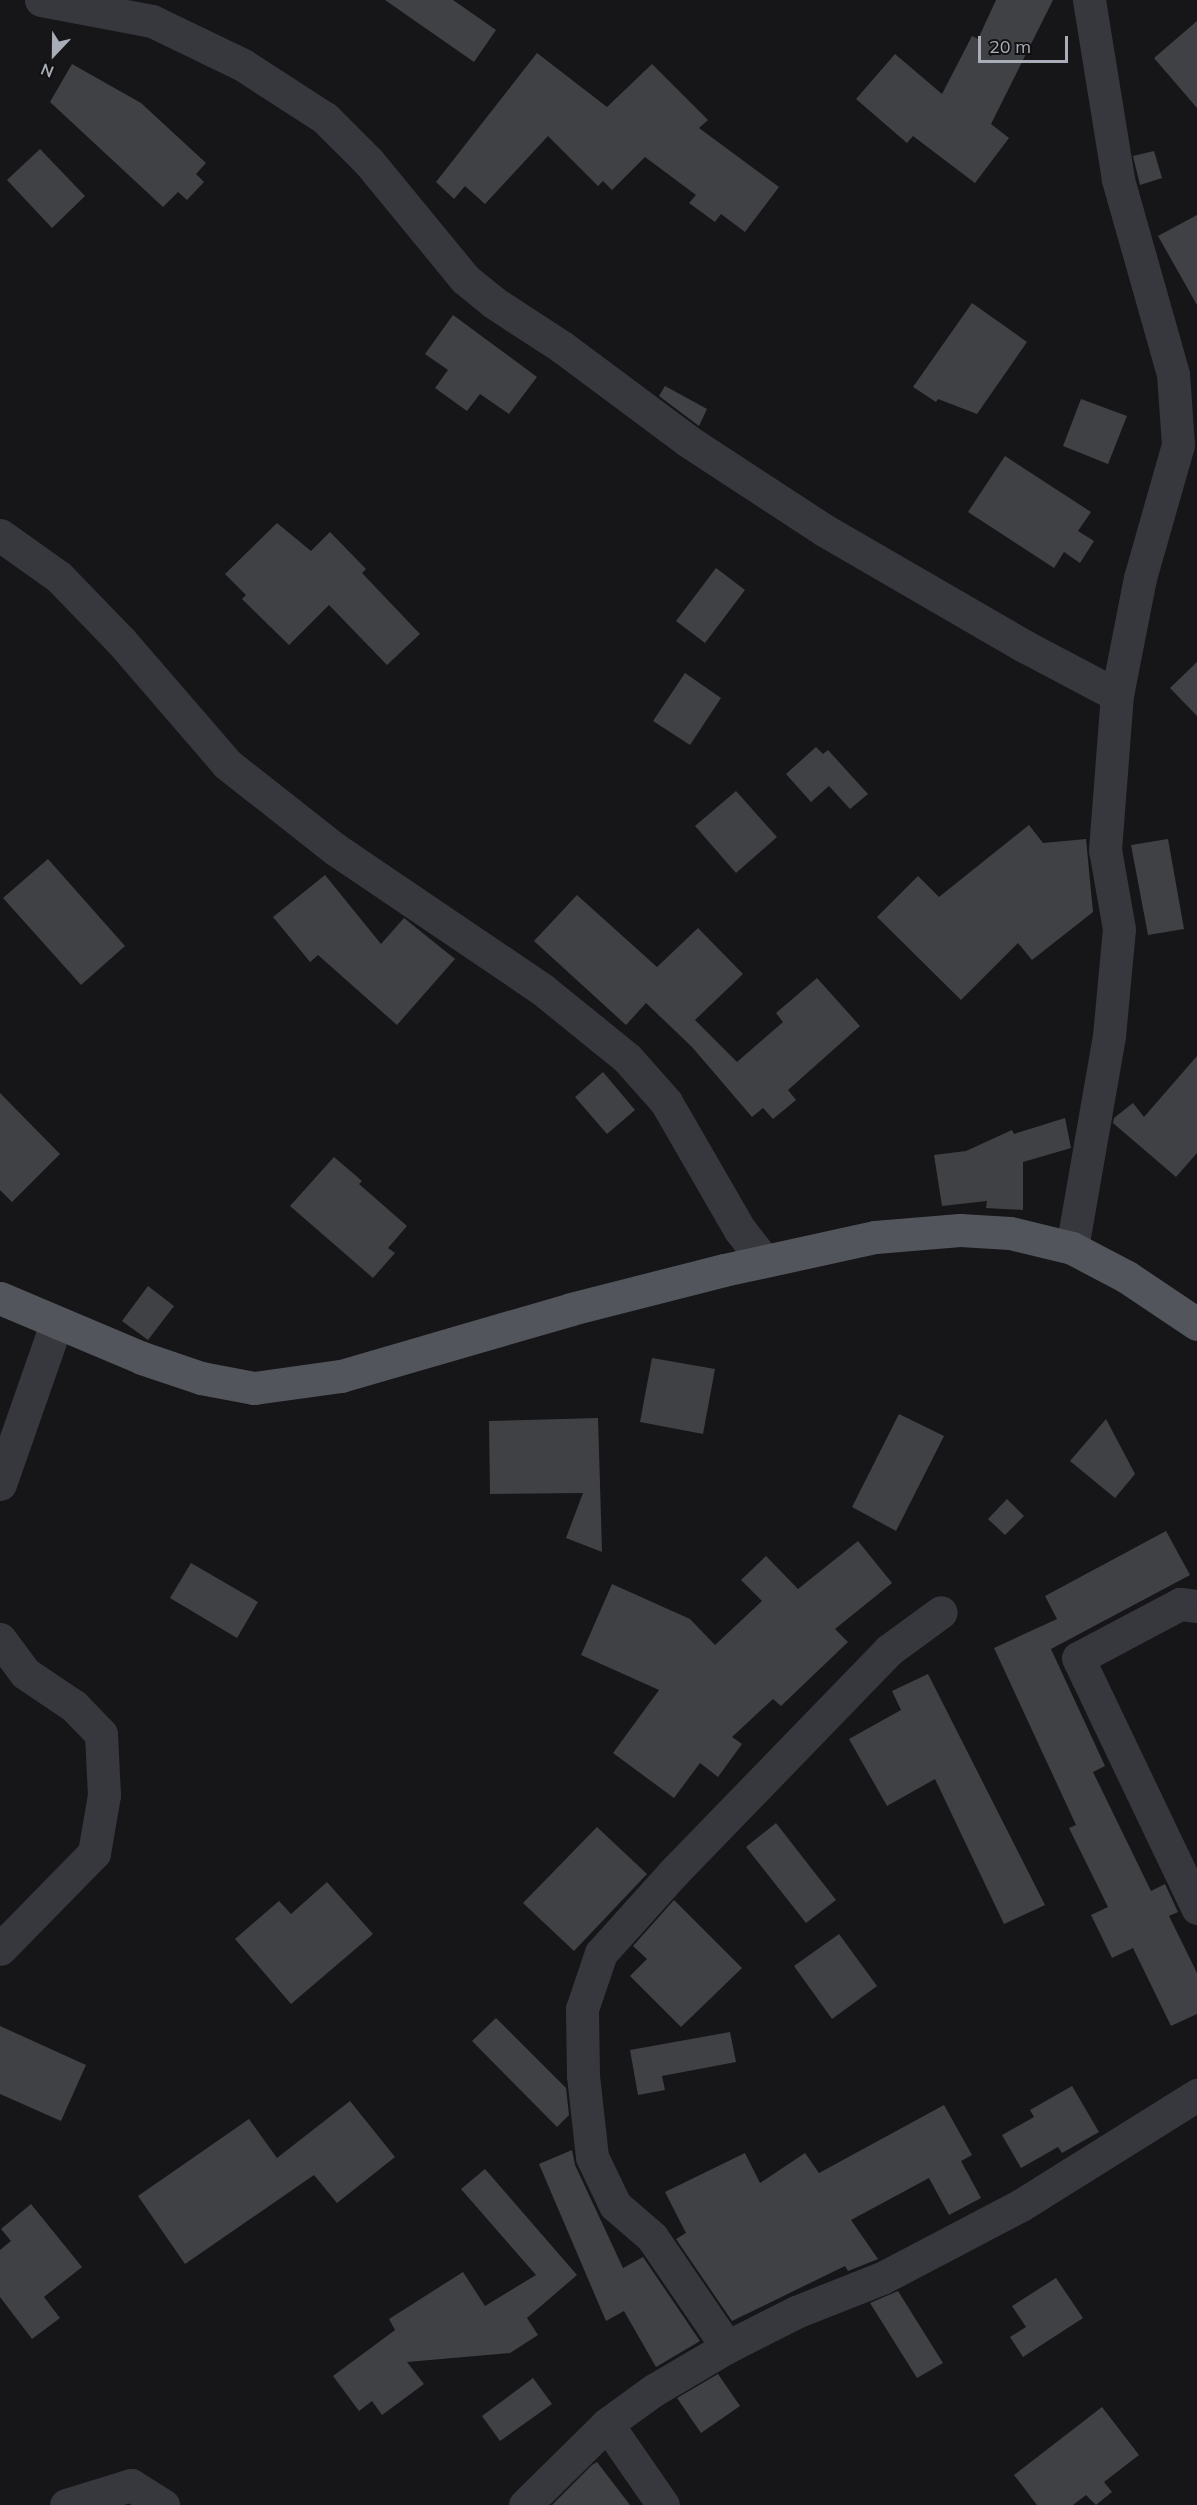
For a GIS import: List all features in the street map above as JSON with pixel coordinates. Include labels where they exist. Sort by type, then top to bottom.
[{"type":"main road","points":[[0,1298],[56,1324],[201,1378],[254,1388],[341,1376],[571,1309],[764,1261],[875,1237],[919,1232],[1010,1233],[1072,1248],[1127,1277],[1197,1324]]},
{"type":"street","points":[[40,0],[152,21],[253,71],[325,118],[369,162],[465,279],[493,302],[562,347],[688,441],[824,530],[1118,695]]},
{"type":"street","points":[[1072,1248],[1109,1036],[1119,929],[1105,850],[1118,695],[1140,578],[1178,445],[1178,419],[1173,374],[1118,179],[1089,0]]},
{"type":"street","points":[[0,535],[59,577],[122,641],[227,764],[335,849],[543,990],[627,1058],[666,1102],[740,1230],[764,1261]]},
{"type":"street","points":[[0,1484],[56,1324]]},
{"type":"street","points":[[1197,1606],[1180,1604],[1078,1658],[1197,1908]]},
{"type":"street","points":[[727,2348],[652,2237],[615,2205],[592,2157],[584,2075],[582,2009],[601,1953],[673,1873],[889,1650],[941,1612]]},
{"type":"street","points":[[0,1639],[25,1673],[74,1706],[101,1734],[104,1795],[94,1853],[0,1949]]},
{"type":"street","points":[[525,2505],[607,2424],[654,2390],[796,2312],[882,2278],[1021,2205],[1197,2095]]},
{"type":"street","points":[[607,2424],[663,2505]]},
{"type":"street","points":[[66,2505],[131,2485],[163,2505]]},
{"type":"building","points":[[385,0],[453,0],[496,30],[474,62]]},
{"type":"building","points":[[996,0],[1053,0],[991,124],[1009,138],[975,183],[913,136],[907,143],[856,99],[895,54],[942,94],[972,36],[978,39]]},
{"type":"building","points":[[1197,21],[1197,108],[1154,58]]},
{"type":"building","points":[[537,53],[607,107],[652,64],[708,120],[699,128],[779,187],[745,232],[721,214],[715,222],[689,203],[696,195],[645,157],[612,190],[603,181],[598,186],[548,136],[485,204],[465,186],[454,199],[436,182]]},
{"type":"building","points":[[72,64],[141,103],[206,163],[196,174],[204,182],[187,200],[178,192],[163,207],[50,102]]},
{"type":"building","points":[[40,149],[85,196],[52,228],[7,180]]},
{"type":"building","points":[[1154,151],[1162,178],[1140,185],[1133,156]]},
{"type":"building","points":[[1197,215],[1197,305],[1158,236]]},
{"type":"building","points":[[972,303],[1027,342],[977,414],[938,399],[936,402],[913,387]]},
{"type":"building","points":[[453,315],[537,377],[509,414],[480,394],[467,411],[435,388],[448,370],[425,354]]},
{"type":"building","points":[[665,386],[707,409],[699,426],[659,396]]},
{"type":"building","points":[[1081,399],[1127,416],[1108,464],[1063,446]]},
{"type":"building","points":[[1005,456],[1091,512],[1078,531],[1094,541],[1080,563],[1064,552],[1054,568],[968,512]]},
{"type":"building","points":[[277,523],[311,551],[330,532],[366,569],[362,573],[420,634],[387,665],[329,605],[289,645],[242,599],[246,595],[225,574]]},
{"type":"building","points":[[716,568],[745,590],[705,643],[676,621]]},
{"type":"building","points":[[1197,662],[1197,716],[1170,688]]},
{"type":"building","points":[[685,673],[721,698],[690,745],[653,721]]},
{"type":"building","points":[[816,747],[823,754],[828,750],[868,794],[850,809],[829,786],[811,802],[786,774]]},
{"type":"building","points":[[736,791],[777,837],[736,873],[695,826]]},
{"type":"building","points":[[1029,825],[1043,843],[1086,839],[1093,912],[1032,960],[1018,943],[961,1000],[877,917],[918,876],[939,897]]},
{"type":"building","points":[[1168,839],[1184,929],[1148,935],[1131,845]]},
{"type":"building","points":[[48,859],[125,946],[81,985],[3,898]]},
{"type":"building","points":[[325,875],[381,944],[404,918],[455,959],[397,1025],[318,955],[310,962],[273,917]]},
{"type":"building","points":[[577,895],[657,967],[698,928],[743,974],[695,1020],[737,1062],[783,1022],[776,1013],[817,978],[860,1026],[788,1090],[796,1100],[773,1119],[763,1108],[752,1117],[692,1047],[646,1003],[626,1025],[534,941]]},
{"type":"building","points":[[1197,1056],[1197,1153],[1176,1177],[1113,1123],[1114,1118],[1133,1103],[1144,1117]]},
{"type":"building","points":[[603,1072],[635,1110],[607,1134],[575,1097]]},
{"type":"building","points":[[0,1093],[60,1154],[12,1202],[0,1190]]},
{"type":"building","points":[[1065,1118],[1071,1148],[1023,1162],[1023,1210],[986,1208],[987,1201],[942,1206],[934,1155],[966,1151],[1012,1130],[1014,1134]]},
{"type":"building","points":[[334,1157],[362,1181],[359,1184],[407,1226],[388,1248],[395,1253],[373,1278],[290,1206]]},
{"type":"building","points":[[148,1286],[174,1306],[148,1340],[122,1321]]},
{"type":"building","points":[[652,1358],[715,1369],[703,1434],[640,1422]]},
{"type":"building","points":[[899,1414],[944,1436],[896,1531],[852,1507]]},
{"type":"building","points":[[598,1418],[602,1552],[566,1538],[583,1493],[490,1494],[489,1421]]},
{"type":"building","points":[[1106,1419],[1135,1474],[1115,1498],[1070,1461]]},
{"type":"building","points":[[1007,1499],[1024,1516],[1005,1535],[988,1519]]},
{"type":"building","points":[[1166,1531],[1190,1575],[1051,1649],[1105,1766],[1093,1772],[1151,1891],[1165,1884],[1178,1912],[1169,1916],[1197,1973],[1197,2014],[1171,2026],[1133,1948],[1112,1958],[1091,1915],[1108,1907],[1069,1828],[1076,1825],[994,1648],[1057,1619],[1045,1596]]},
{"type":"building","points":[[858,1541],[892,1583],[835,1629],[848,1642],[781,1706],[773,1699],[732,1737],[742,1744],[718,1777],[700,1763],[674,1798],[613,1753],[659,1690],[581,1655],[612,1584],[690,1619],[715,1645],[762,1601],[741,1580],[766,1556],[798,1589]]},
{"type":"building","points":[[191,1563],[258,1602],[237,1638],[170,1598]]},
{"type":"building","points":[[928,1674],[1045,1905],[1004,1924],[935,1779],[887,1806],[849,1739],[901,1710],[892,1691]]},
{"type":"building","points":[[776,1823],[836,1900],[806,1923],[746,1847]]},
{"type":"building","points":[[597,1827],[647,1874],[574,1951],[523,1903]]},
{"type":"building","points":[[327,1882],[373,1934],[291,2004],[235,1939],[279,1901],[291,1914]]},
{"type":"building","points":[[674,1900],[742,1968],[681,2027],[630,1976],[647,1959],[633,1946]]},
{"type":"building","points":[[839,1934],[877,1986],[832,2019],[794,1966]]},
{"type":"building","points":[[496,2018],[566,2088],[569,2115],[557,2127],[472,2041]]},
{"type":"building","points":[[0,2026],[86,2065],[61,2121],[0,2094]]},
{"type":"building","points":[[730,2032],[736,2062],[662,2076],[665,2090],[638,2095],[630,2050]]},
{"type":"building","points":[[1072,2086],[1099,2132],[1062,2153],[1058,2147],[1021,2168],[1002,2135],[1034,2117],[1030,2110]]},
{"type":"building","points":[[350,2101],[395,2157],[337,2203],[314,2175],[185,2264],[138,2196],[249,2119],[277,2158]]},
{"type":"building","points":[[944,2105],[972,2155],[961,2161],[981,2198],[949,2215],[929,2178],[851,2220],[878,2259],[848,2271],[845,2266],[732,2321],[676,2239],[686,2233],[665,2192],[745,2153],[760,2183],[805,2153],[819,2173]]},
{"type":"building","points":[[572,2150],[575,2165],[623,2268],[643,2257],[700,2341],[656,2367],[624,2311],[606,2321],[539,2164]]},
{"type":"building","points":[[485,2169],[577,2275],[527,2318],[538,2335],[510,2353],[407,2362],[424,2384],[382,2415],[372,2401],[359,2411],[333,2376],[395,2330],[389,2319],[463,2272],[485,2306],[536,2275],[461,2189]]},
{"type":"building","points":[[31,2204],[82,2267],[44,2297],[60,2318],[32,2339],[0,2297],[0,2250],[11,2241],[1,2229]]},
{"type":"building","points":[[1056,2278],[1083,2318],[1023,2357],[1010,2337],[1026,2327],[1012,2306]]},
{"type":"building","points":[[898,2291],[943,2363],[917,2378],[870,2303]]},
{"type":"building","points":[[718,2374],[740,2406],[701,2433],[677,2398]]},
{"type":"building","points":[[533,2378],[552,2404],[500,2441],[482,2416]]},
{"type":"building","points":[[1102,2407],[1139,2455],[1104,2482],[1112,2492],[1096,2505],[1086,2495],[1073,2505],[1037,2505],[1014,2475]]},
{"type":"building","points":[[597,2462],[630,2505],[552,2505],[592,2465]]}]
